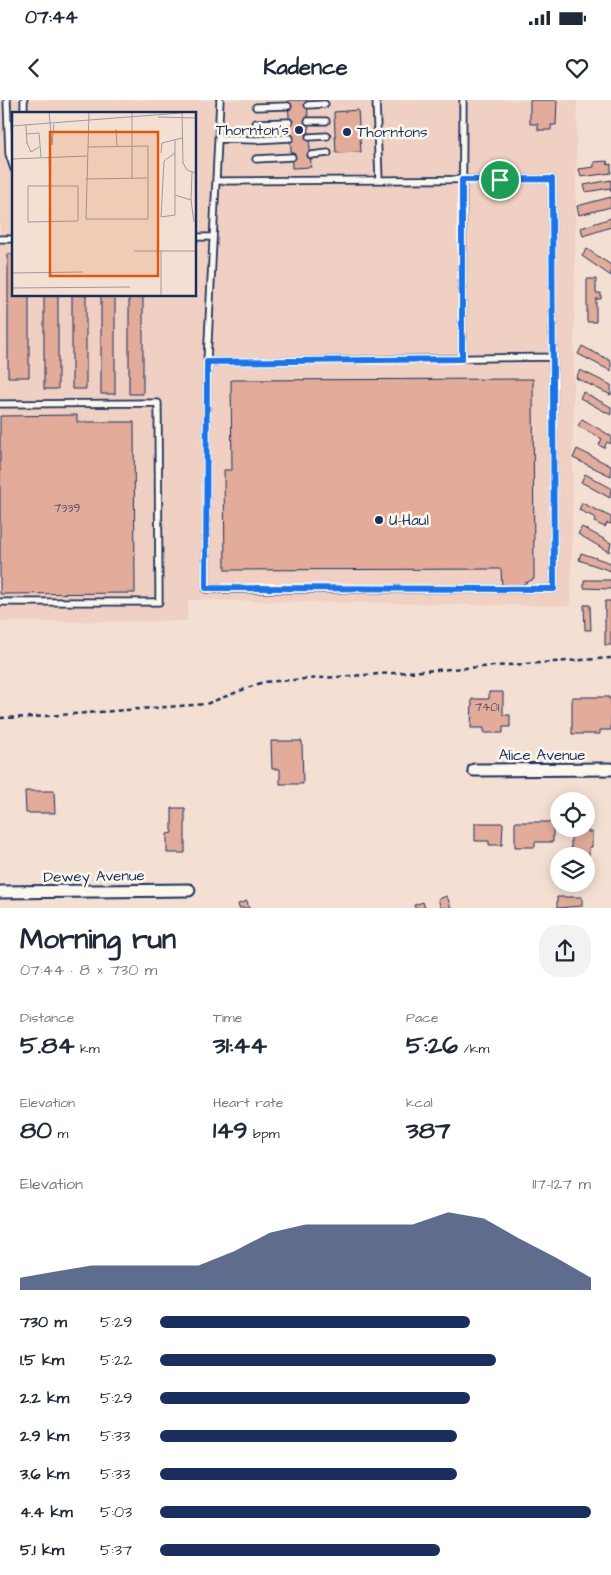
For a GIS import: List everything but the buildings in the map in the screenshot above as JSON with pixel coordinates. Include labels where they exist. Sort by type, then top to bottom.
[{"type":"street","name":"Alice Avenue","points":[[474,770],[611,769]]},
{"type":"street","name":"Dewey Avenue","points":[[0,892],[189,890]]},
{"type":"lane","points":[[7,100],[9,154],[12,164]]},
{"type":"lane","points":[[217,181],[552,179],[554,589],[206,588],[207,362],[220,100]]},
{"type":"lane","points":[[376,100],[379,180]]},
{"type":"lane","points":[[462,359],[463,100]]},
{"type":"lane","points":[[308,105],[325,104]]},
{"type":"lane","points":[[256,107],[288,106]]},
{"type":"lane","points":[[308,121],[326,121]]},
{"type":"lane","points":[[256,122],[289,122]]},
{"type":"lane","points":[[309,137],[327,136]]},
{"type":"lane","points":[[219,139],[256,140],[290,138]]},
{"type":"lane","points":[[311,155],[328,153]]},
{"type":"lane","points":[[256,159],[292,157]]},
{"type":"lane","points":[[196,237],[213,237]]},
{"type":"lane","points":[[207,362],[553,358]]},
{"type":"lane","points":[[0,404],[158,403],[159,602],[0,602]]},
{"type":"path","points":[[0,718],[206,704],[262,682],[611,658]]},
{"type":"shaded area","points":[[0,100],[577,100],[571,606],[188,600],[187,621],[0,622]]},
{"type":"place","name":"Thornton's","points":[[299,130]]},
{"type":"place","name":"Thorntons","points":[[347,132]]},
{"type":"place","name":"U-Haul","points":[[379,520]]},
{"type":"route","points":[[552,179],[554,589],[206,588],[207,362],[462,359],[462,180],[500,180],[552,179]]}]
